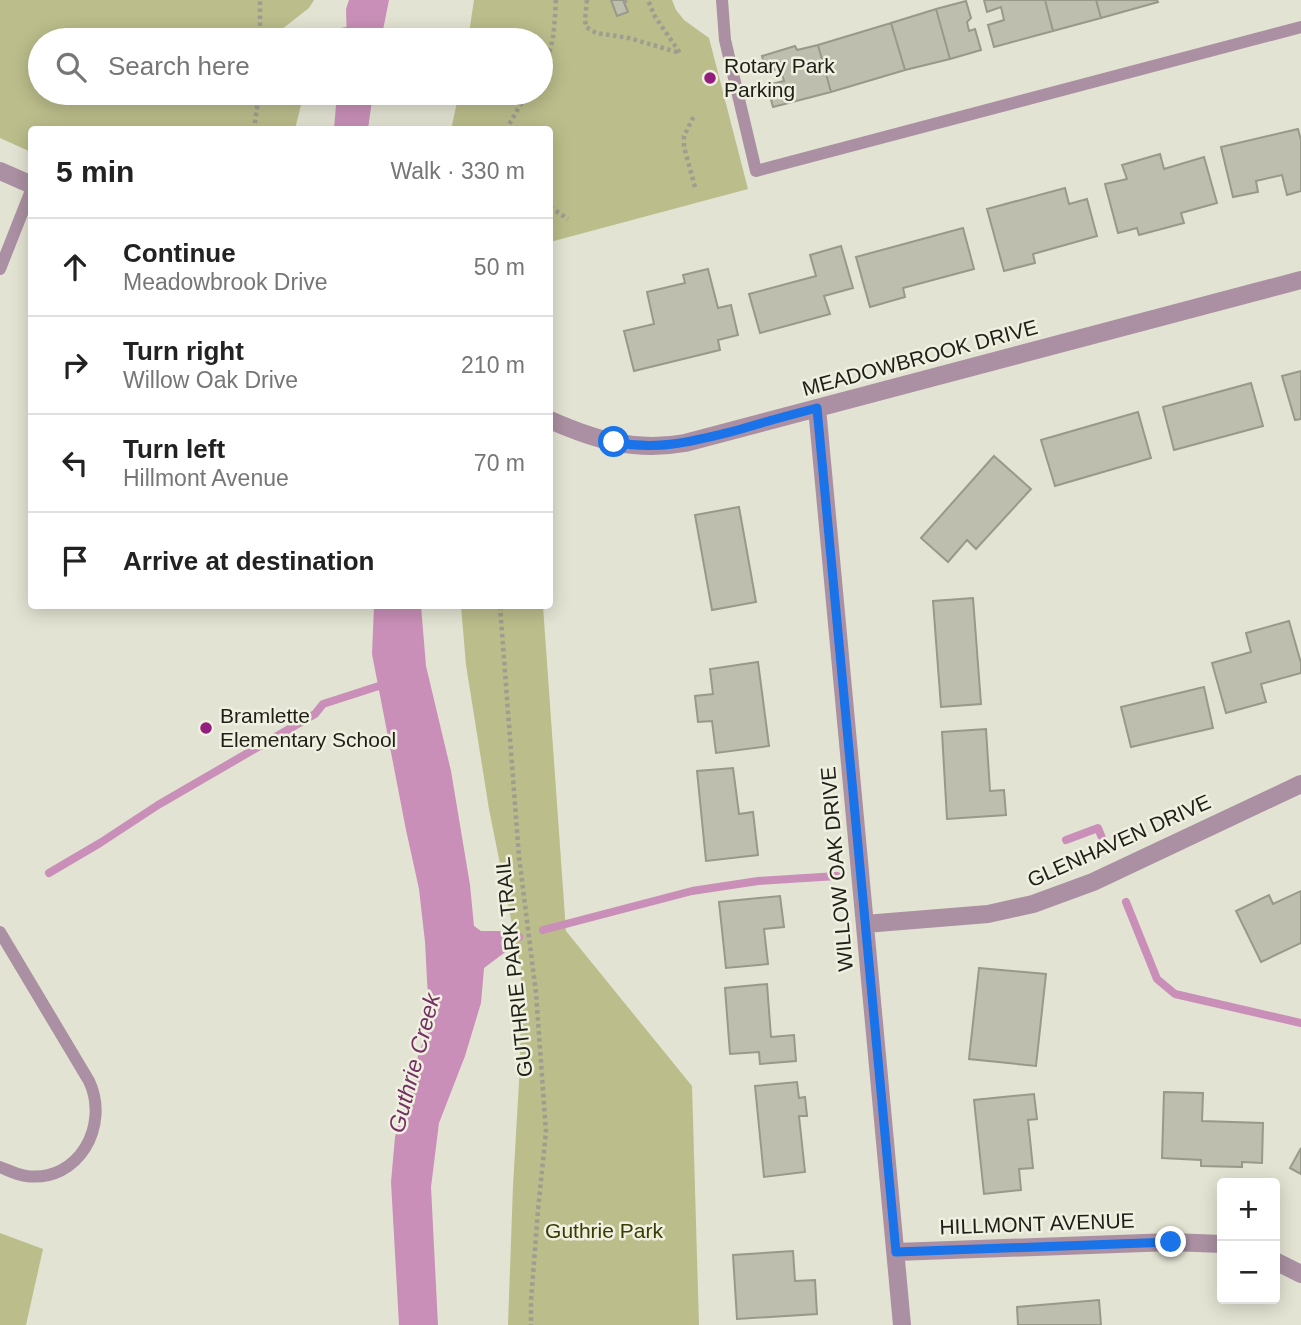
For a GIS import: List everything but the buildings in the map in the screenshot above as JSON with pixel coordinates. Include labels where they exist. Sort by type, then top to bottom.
[{"type":"street","points":[[0,171],[28,185]]},
{"type":"street","name":"MEADOWBROOK DRIVE","points":[[553,421],[600,439],[629,445],[657,446],[704,439],[1301,280]]},
{"type":"street","name":"WILLOW OAK DRIVE","points":[[817,408],[902,1325]]},
{"type":"street","name":"GLENHAVEN DRIVE","points":[[865,924],[970,916],[1033,904],[1093,882],[1301,784]]},
{"type":"street","name":"HILLMONT AVENUE","points":[[896,1252],[1171,1242],[1217,1244]]},
{"type":"street","points":[[1280,1264],[1301,1274]]},
{"type":"lane","points":[[722,0],[725,40],[756,171],[1301,27]]},
{"type":"lane","points":[[0,269],[28,197]]},
{"type":"lane","points":[[0,932],[89,1081],[97,1114],[86,1146],[63,1169],[27,1177],[0,1167]]},
{"type":"path","points":[[260,0],[260,28]]},
{"type":"path","points":[[553,43],[556,0]]},
{"type":"path","points":[[587,0],[584,20],[586,26],[596,33],[629,38],[680,53],[654,15],[648,0]]},
{"type":"path","points":[[255,126],[257,105]]},
{"type":"path","points":[[508,126],[520,105]]},
{"type":"path","points":[[695,114],[684,136],[684,147],[695,187]]},
{"type":"path","points":[[553,209],[568,219]]},
{"type":"path","name":"GUTHRIE PARK TRAIL","points":[[500,609],[518,843],[536,993],[545,1132],[531,1325]]},
{"type":"green space","points":[[0,0],[314,0],[309,8],[283,28],[28,28],[28,105],[301,105],[296,126],[28,126],[28,151],[0,138]]},
{"type":"green space","points":[[474,0],[672,0],[684,20],[709,38],[748,189],[553,241],[553,126],[452,126],[456,105],[553,105],[553,28],[470,28]]},
{"type":"green space","name":"Guthrie Park","points":[[461,609],[543,609],[566,931],[692,1086],[699,1325],[508,1325],[520,1065],[521,969],[489,809],[466,665]]},
{"type":"green space","points":[[0,1233],[43,1249],[26,1325],[0,1325]]},
{"type":"shaded area","points":[[349,0],[389,0],[383,28],[347,28],[346,9]]},
{"type":"shaded area","points":[[336,105],[371,105],[368,126],[334,126]]},
{"type":"shaded area","points":[[374,609],[421,609],[426,666],[451,771],[474,926],[481,931],[501,931],[508,950],[484,968],[481,1003],[465,1056],[439,1123],[431,1187],[438,1325],[399,1325],[391,1182],[395,1137],[427,1029],[428,998],[419,889],[372,654]]},
{"type":"waterway","points":[[49,873],[158,805],[315,714],[323,704],[385,684]]},
{"type":"waterway","points":[[1066,840],[1098,828],[1104,843]]},
{"type":"waterway","points":[[543,930],[692,891],[758,881],[837,876]]},
{"type":"waterway","points":[[1126,902],[1157,979],[1175,994],[1301,1023]]},
{"type":"waterway","points":[[495,942],[519,937]]},
{"type":"place","name":"Rotary Park Parking","points":[[710,78]]},
{"type":"place","name":"Bramlette Elementary School","points":[[206,728]]},
{"type":"route","points":[[614,442],[669,446],[817,408],[896,1252],[1171,1242]]},
{"type":"water label","name":"Guthrie Creek","points":[[414,1063]]}]
